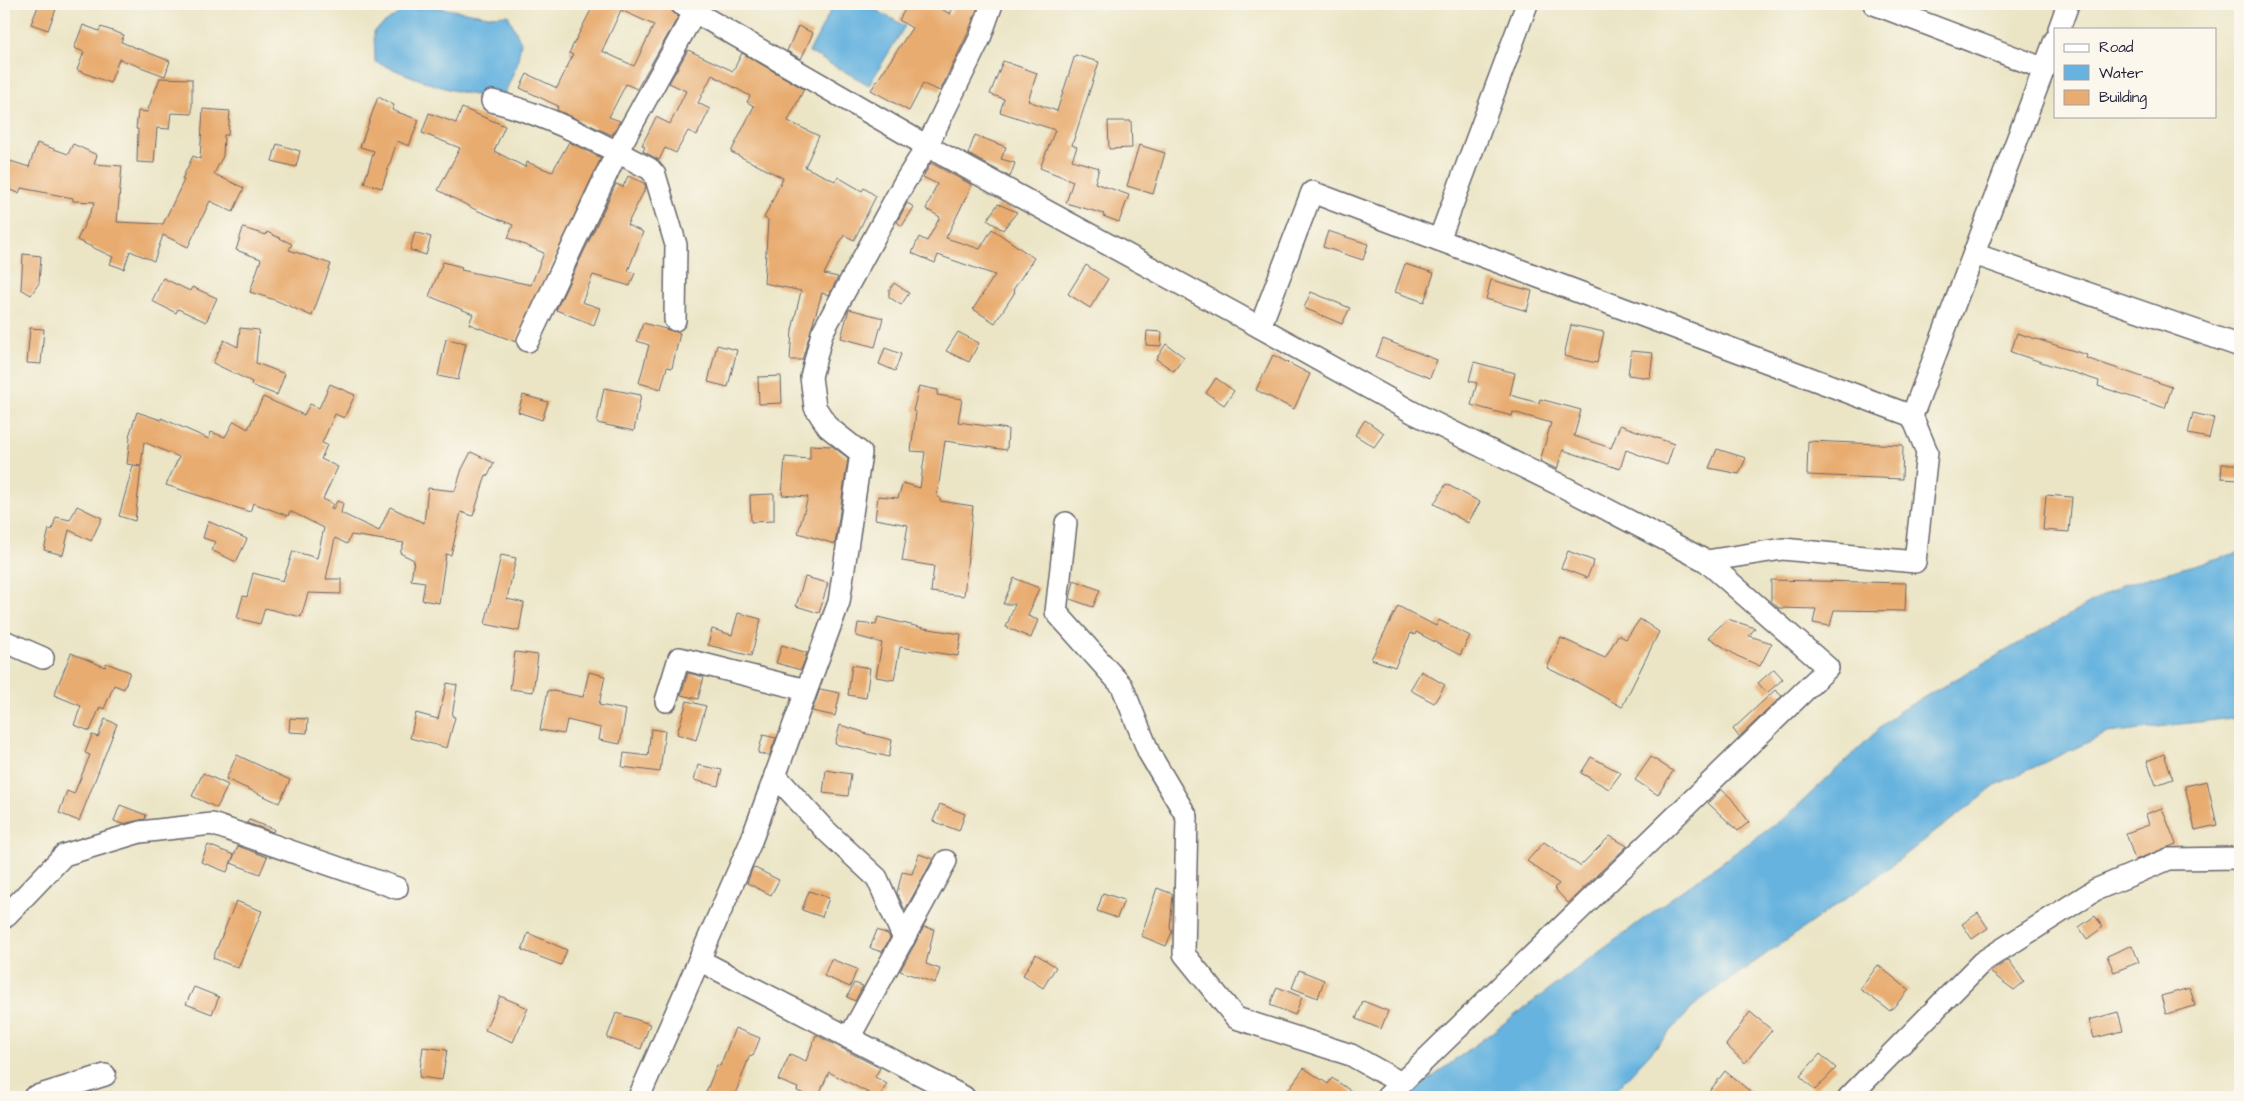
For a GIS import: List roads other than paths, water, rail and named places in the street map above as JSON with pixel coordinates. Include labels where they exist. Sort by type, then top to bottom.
[{"type":"street","points":[[639,1097],[750,844],[839,602],[860,453],[828,427],[814,407],[811,377],[822,333],[904,183],[927,146],[980,38],[992,4]]},
{"type":"street","points":[[1439,240],[1527,4]]},
{"type":"street","points":[[1874,4],[2045,69]]},
{"type":"street","points":[[2059,28],[2068,4]]},
{"type":"street","points":[[528,341],[617,152],[688,8],[927,146],[1414,413],[1562,486],[1706,562],[1828,668],[1394,1090],[1351,1055],[1236,1018],[1184,954],[1187,817],[1149,753],[1122,686],[1056,612],[1066,522]]},
{"type":"street","points":[[1706,562],[1783,549],[1915,562],[1927,452],[1912,416],[2054,43]]},
{"type":"street","points":[[492,101],[552,120],[650,169],[657,180],[676,245],[675,320]]},
{"type":"street","points":[[1260,327],[1312,192],[1912,416]]},
{"type":"street","points":[[1974,254],[2240,346]]},
{"type":"street","points":[[4,641],[43,658]]},
{"type":"street","points":[[666,701],[679,658],[806,690]]},
{"type":"street","points":[[775,775],[823,828],[877,878],[904,939]]},
{"type":"street","points":[[4,918],[64,855],[140,832],[212,824],[397,888]]},
{"type":"street","points":[[1849,1097],[1982,962],[2095,890],[2169,860],[2240,858]]},
{"type":"street","points":[[849,1038],[946,861]]},
{"type":"street","points":[[699,960],[964,1097]]},
{"type":"street","points":[[34,1097],[105,1075]]},
{"type":"water","points":[[834,4],[865,4],[905,26],[869,85],[809,52]]},
{"type":"water","points":[[435,7],[489,16],[508,15],[521,42],[517,65],[503,97],[454,91],[375,62],[374,31],[403,10]]},
{"type":"water","points":[[2240,552],[2240,717],[2108,733],[1998,784],[1875,878],[1699,1001],[1609,1097],[1408,1097],[1670,899],[1787,816],[1896,713],[2122,585]]}]
